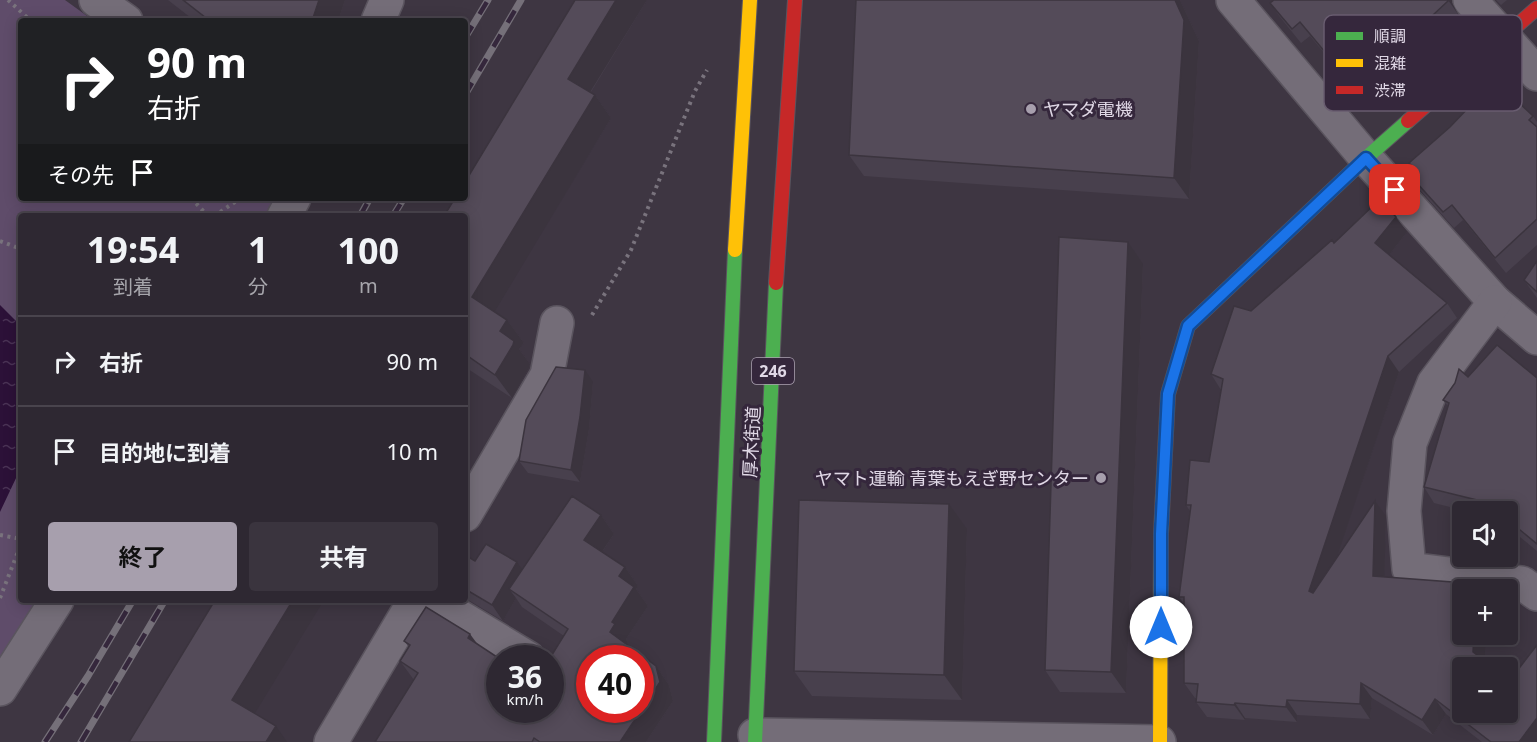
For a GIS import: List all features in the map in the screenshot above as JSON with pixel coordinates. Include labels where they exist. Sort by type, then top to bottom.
[{"type":"main road","name":"厚木街道","points":[[714,742],[734,263],[750,0]]},
{"type":"main road","name":"厚木街道","points":[[755,739],[778,248],[795,0]]},
{"type":"main road","points":[[1522,22],[1537,8]]},
{"type":"main road","points":[[1160,742],[1161,534],[1168,394],[1188,326],[1366,158],[1420,111]]},
{"type":"street","points":[[96,0],[122,18]]},
{"type":"street","points":[[379,18],[387,0]]},
{"type":"street","points":[[1233,0],[1324,108]]},
{"type":"street","points":[[1470,0],[1483,15]]},
{"type":"street","points":[[1522,59],[1537,74]]},
{"type":"street","points":[[1326,111],[1495,302],[1537,338]]},
{"type":"street","points":[[1495,302],[1434,383],[1410,443],[1404,511],[1409,568],[1522,583],[1537,594]]},
{"type":"street","points":[[468,510],[547,375],[557,323]]},
{"type":"street","points":[[0,689],[55,603]]},
{"type":"street","points":[[331,742],[413,603]]},
{"type":"street","points":[[437,603],[506,645]]},
{"type":"street","points":[[755,739],[1160,742]]},
{"type":"path","points":[[8,0],[28,18]]},
{"type":"path","points":[[557,323],[591,317],[631,250],[695,91],[709,65]]},
{"type":"path","points":[[194,201],[205,213]]},
{"type":"path","points":[[218,213],[236,201]]},
{"type":"path","points":[[0,241],[18,248]]},
{"type":"path","points":[[0,536],[18,539]]},
{"type":"path","points":[[0,598],[18,552]]},
{"type":"shaded area","points":[[0,0],[65,0],[90,18],[18,18],[18,201],[280,201],[274,213],[18,213],[18,603],[43,603],[0,667]]},
{"type":"water","points":[[0,305],[18,323],[18,475],[0,512]]},
{"type":"building","points":[[183,0],[319,0],[313,18],[206,18]]},
{"type":"building","points":[[575,0],[616,0],[568,79],[595,95],[472,297],[507,320],[500,331],[514,341],[495,375],[468,356],[468,213],[446,213],[453,201],[468,201],[468,177]]},
{"type":"building","name":"ヤマダ電機","points":[[856,0],[1175,0],[1184,20],[1174,178],[849,155]]},
{"type":"building","points":[[1274,0],[1448,0],[1433,15],[1324,15],[1324,51],[1300,22],[1292,29],[1270,3]]},
{"type":"building","points":[[1522,106],[1533,116],[1529,120],[1537,127],[1537,219],[1495,258],[1452,205],[1443,212],[1407,172],[1413,167],[1409,163],[1465,111],[1522,111]]},
{"type":"building","points":[[1380,199],[1396,217],[1375,243],[1447,303],[1388,356],[1309,591],[1313,593],[1375,501],[1373,576],[1452,582],[1452,645],[1473,645],[1473,652],[1480,657],[1452,657],[1452,712],[1435,699],[1422,720],[1361,683],[1360,704],[1287,700],[1286,707],[1196,702],[1198,684],[1184,683],[1184,597],[1179,597],[1191,505],[1186,505],[1190,460],[1209,462],[1223,379],[1211,374],[1234,306],[1251,311],[1332,240],[1334,243]]},
{"type":"building","name":"ヤマト運輸 青葉もえぎ野センター","points":[[1059,237],[1128,242],[1111,672],[1045,670]]},
{"type":"building","points":[[1537,261],[1537,292],[1524,280]]},
{"type":"building","points":[[1497,345],[1537,378],[1537,544],[1518,528],[1518,501],[1481,501],[1424,487],[1449,403],[1443,400],[1455,383],[1459,369],[1468,377]]},
{"type":"building","points":[[556,367],[585,370],[571,470],[519,461],[526,420]]},
{"type":"building","points":[[572,496],[601,515],[584,540],[625,567],[619,576],[634,587],[612,622],[615,624],[610,632],[628,645],[576,645],[576,723],[633,723],[620,742],[540,742],[534,738],[532,742],[375,742],[418,673],[400,661],[410,645],[404,641],[426,607],[470,634],[468,638],[486,650],[486,723],[564,723],[564,645],[558,645],[568,629],[509,589]]},
{"type":"building","points":[[799,500],[949,504],[944,675],[794,671]]},
{"type":"building","points":[[486,544],[517,562],[492,605],[468,591],[468,557],[475,561]]},
{"type":"building","points":[[213,603],[291,603],[232,700],[276,726],[266,742],[129,742]]},
{"type":"building","points":[[1537,645],[1537,718],[1519,742],[1491,742],[1466,723],[1518,723],[1518,670]]},
{"type":"building","points":[[654,665],[656,666],[660,682],[654,691]]},
{"type":"railway","points":[[468,33],[488,0]]},
{"type":"railway","points":[[468,90],[521,0]]},
{"type":"railway","points":[[362,213],[368,201]]},
{"type":"railway","points":[[395,213],[402,201]]},
{"type":"railway","points":[[45,742],[131,603]]},
{"type":"railway","points":[[81,742],[163,603]]},
{"type":"traffic: fast","points":[[1163,493],[1168,394],[1188,326],[1408,121]]},
{"type":"traffic: fast","points":[[714,742],[735,250]]},
{"type":"traffic: fast","points":[[755,742],[776,283]]},
{"type":"traffic: slow","points":[[735,250],[750,0]]},
{"type":"traffic: slow","points":[[1160,742],[1163,493]]},
{"type":"traffic: jam","points":[[776,283],[795,0]]},
{"type":"traffic: jam","points":[[1522,21],[1537,8]]},
{"type":"traffic: jam","points":[[1408,121],[1419,111]]},
{"type":"place","name":"ヤマダ電機","points":[[1031,109]]},
{"type":"place","name":"ヤマト運輸 青葉もえぎ野センター","points":[[1101,478]]},
{"type":"route","points":[[1161,627],[1161,534],[1168,394],[1188,326],[1366,158],[1395,190]]}]
